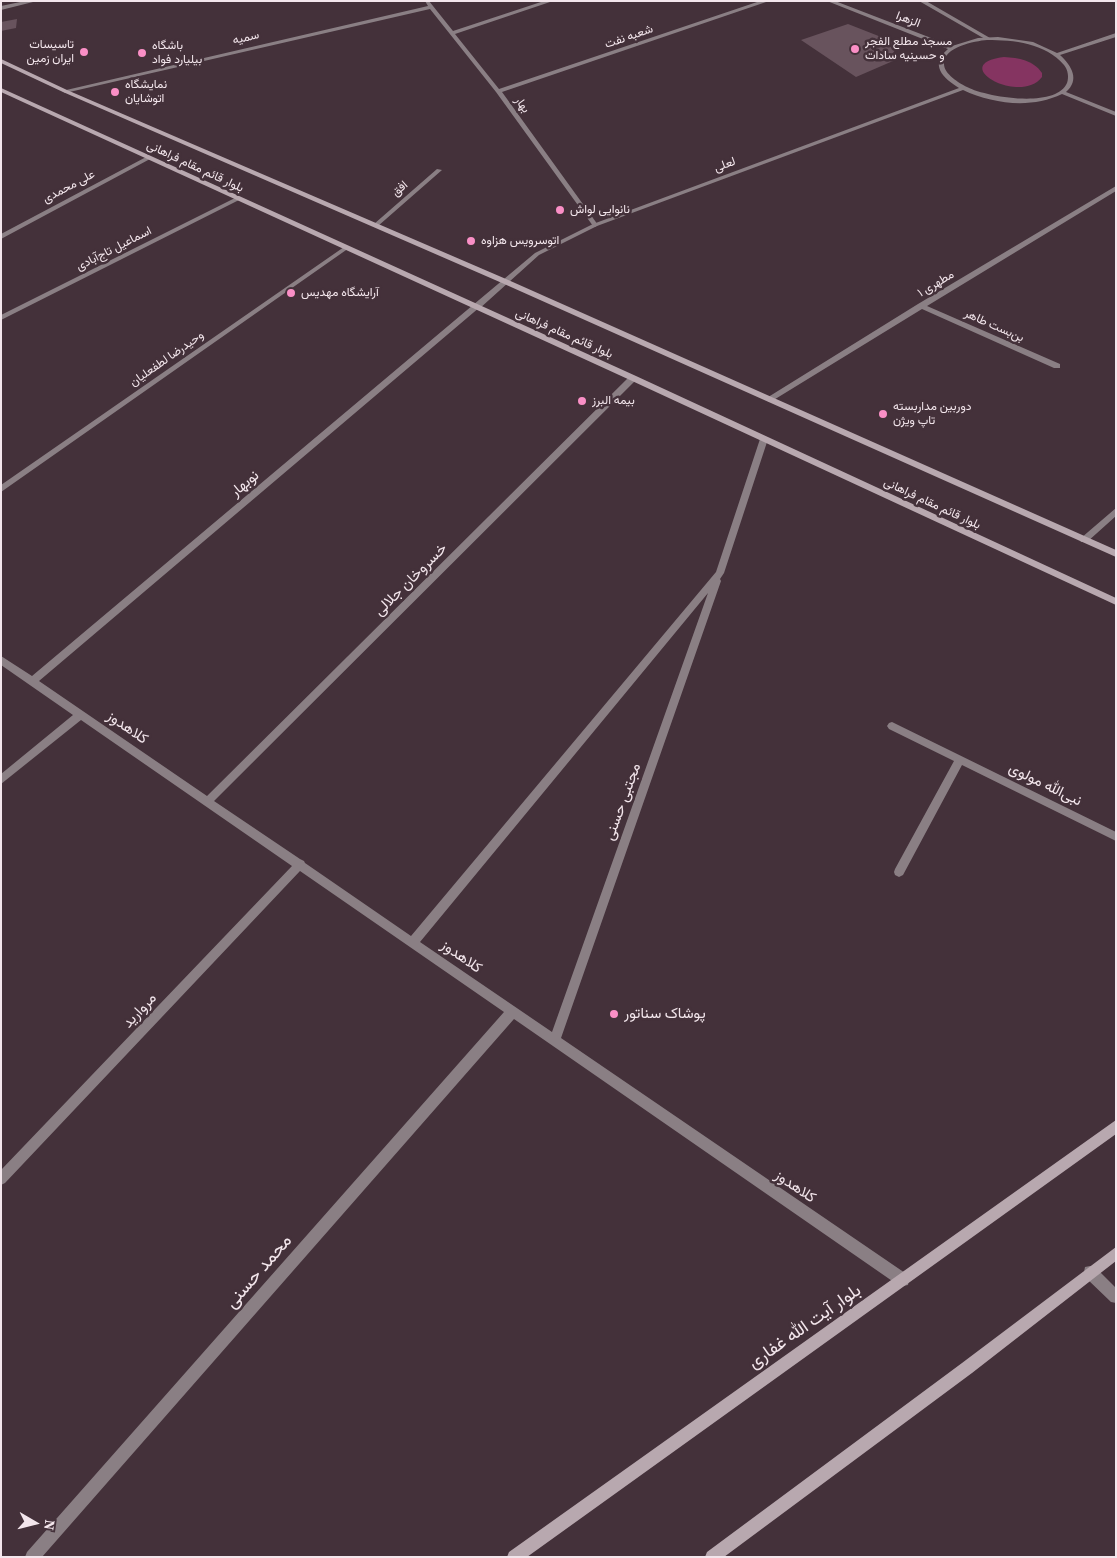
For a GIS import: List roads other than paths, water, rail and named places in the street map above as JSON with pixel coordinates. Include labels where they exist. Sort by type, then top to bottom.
[{"type":"main road","name":"بلوار قائم مقام فراهانی","points":[[1,61],[504,281],[1116,554]]},
{"type":"main road","name":"بلوار قائم مقام فراهانی","points":[[1,90],[633,378],[1116,602]]},
{"type":"main road","name":"بلوار آیت الله غفاری","points":[[514,1557],[1116,1126]]},
{"type":"main road","points":[[712,1557],[967,1368],[1116,1253]]},
{"type":"street","points":[[1,8],[34,1]]},
{"type":"street","name":"بهار","points":[[427,1],[498,91],[595,225]]},
{"type":"street","points":[[453,34],[550,1]]},
{"type":"street","name":"شعبه نفت","points":[[498,91],[766,1]]},
{"type":"street","name":"الزهرا","points":[[830,1],[950,48]]},
{"type":"street","points":[[922,1],[987,38]]},
{"type":"street","name":"سمیه","points":[[66,91],[431,8]]},
{"type":"street","points":[[1056,55],[1116,35]]},
{"type":"street","points":[[987,38],[1025,42],[1056,55],[1070,70],[1071,78],[1068,86],[1061,92],[1049,97],[1016,101],[997,99],[964,88],[948,76],[944,70],[942,58],[950,48],[966,41],[987,38]]},
{"type":"street","name":"لعلی","points":[[504,281],[537,254],[595,225],[964,88]]},
{"type":"street","points":[[1061,92],[1116,114]]},
{"type":"street","name":"علی محمدی","points":[[1,237],[148,158]]},
{"type":"street","name":"افق","points":[[376,225],[439,170]]},
{"type":"street","name":"مطهری ۱","points":[[768,399],[1116,188]]},
{"type":"street","name":"اسماعیل تاج‌آبادی","points":[[1,318],[237,199]]},
{"type":"street","name":"وحیدرضا لطفعلیان","points":[[1,488],[346,248]]},
{"type":"street","name":"نوبهار","points":[[33,681],[476,307],[504,281]]},
{"type":"street","name":"بن‌بست طاهر","points":[[921,306],[1057,366]]},
{"type":"street","name":"خسروخان جلالی","points":[[208,802],[633,378]]},
{"type":"street","name":"مجتبی حسنی","points":[[555,1040],[720,573],[764,439]]},
{"type":"street","points":[[1084,540],[1116,511]]},
{"type":"street","name":"مجتبی حسنی","points":[[413,942],[720,573]]},
{"type":"street","name":"کلاهدوز","points":[[1,660],[903,1280]]},
{"type":"street","points":[[1,780],[81,714]]},
{"type":"street","name":"نبی‌الله مولوی","points":[[892,726],[1116,837]]},
{"type":"street","points":[[899,872],[960,760]]},
{"type":"street","name":"مروارید","points":[[1,1179],[300,864]]},
{"type":"street","name":"محمد حسنی","points":[[32,1557],[513,1011]]},
{"type":"street","points":[[1090,1272],[1116,1298]]},
{"type":"place","name":"مسجد مطلع الفجر و حسینیه سادات","points":[[855,49]]},
{"type":"place","name":"تاسیسات ایران زمین","points":[[84,52]]},
{"type":"place","name":"باشگاه بیلیارد فواد","points":[[142,53]]},
{"type":"place","name":"نمایشگاه اتوشایان","points":[[115,92]]},
{"type":"place","name":"نانوایی لواش","points":[[560,210]]},
{"type":"place","name":"اتوسرویس هزاوه","points":[[471,241]]},
{"type":"place","name":"آرایشگاه مهدیس","points":[[291,293]]},
{"type":"place","name":"بیمه البرز","points":[[582,401]]},
{"type":"place","name":"دوربین مداربسته تاپ ویژن","points":[[883,414]]},
{"type":"place","name":"پوشاک سناتور","points":[[614,1014]]}]
